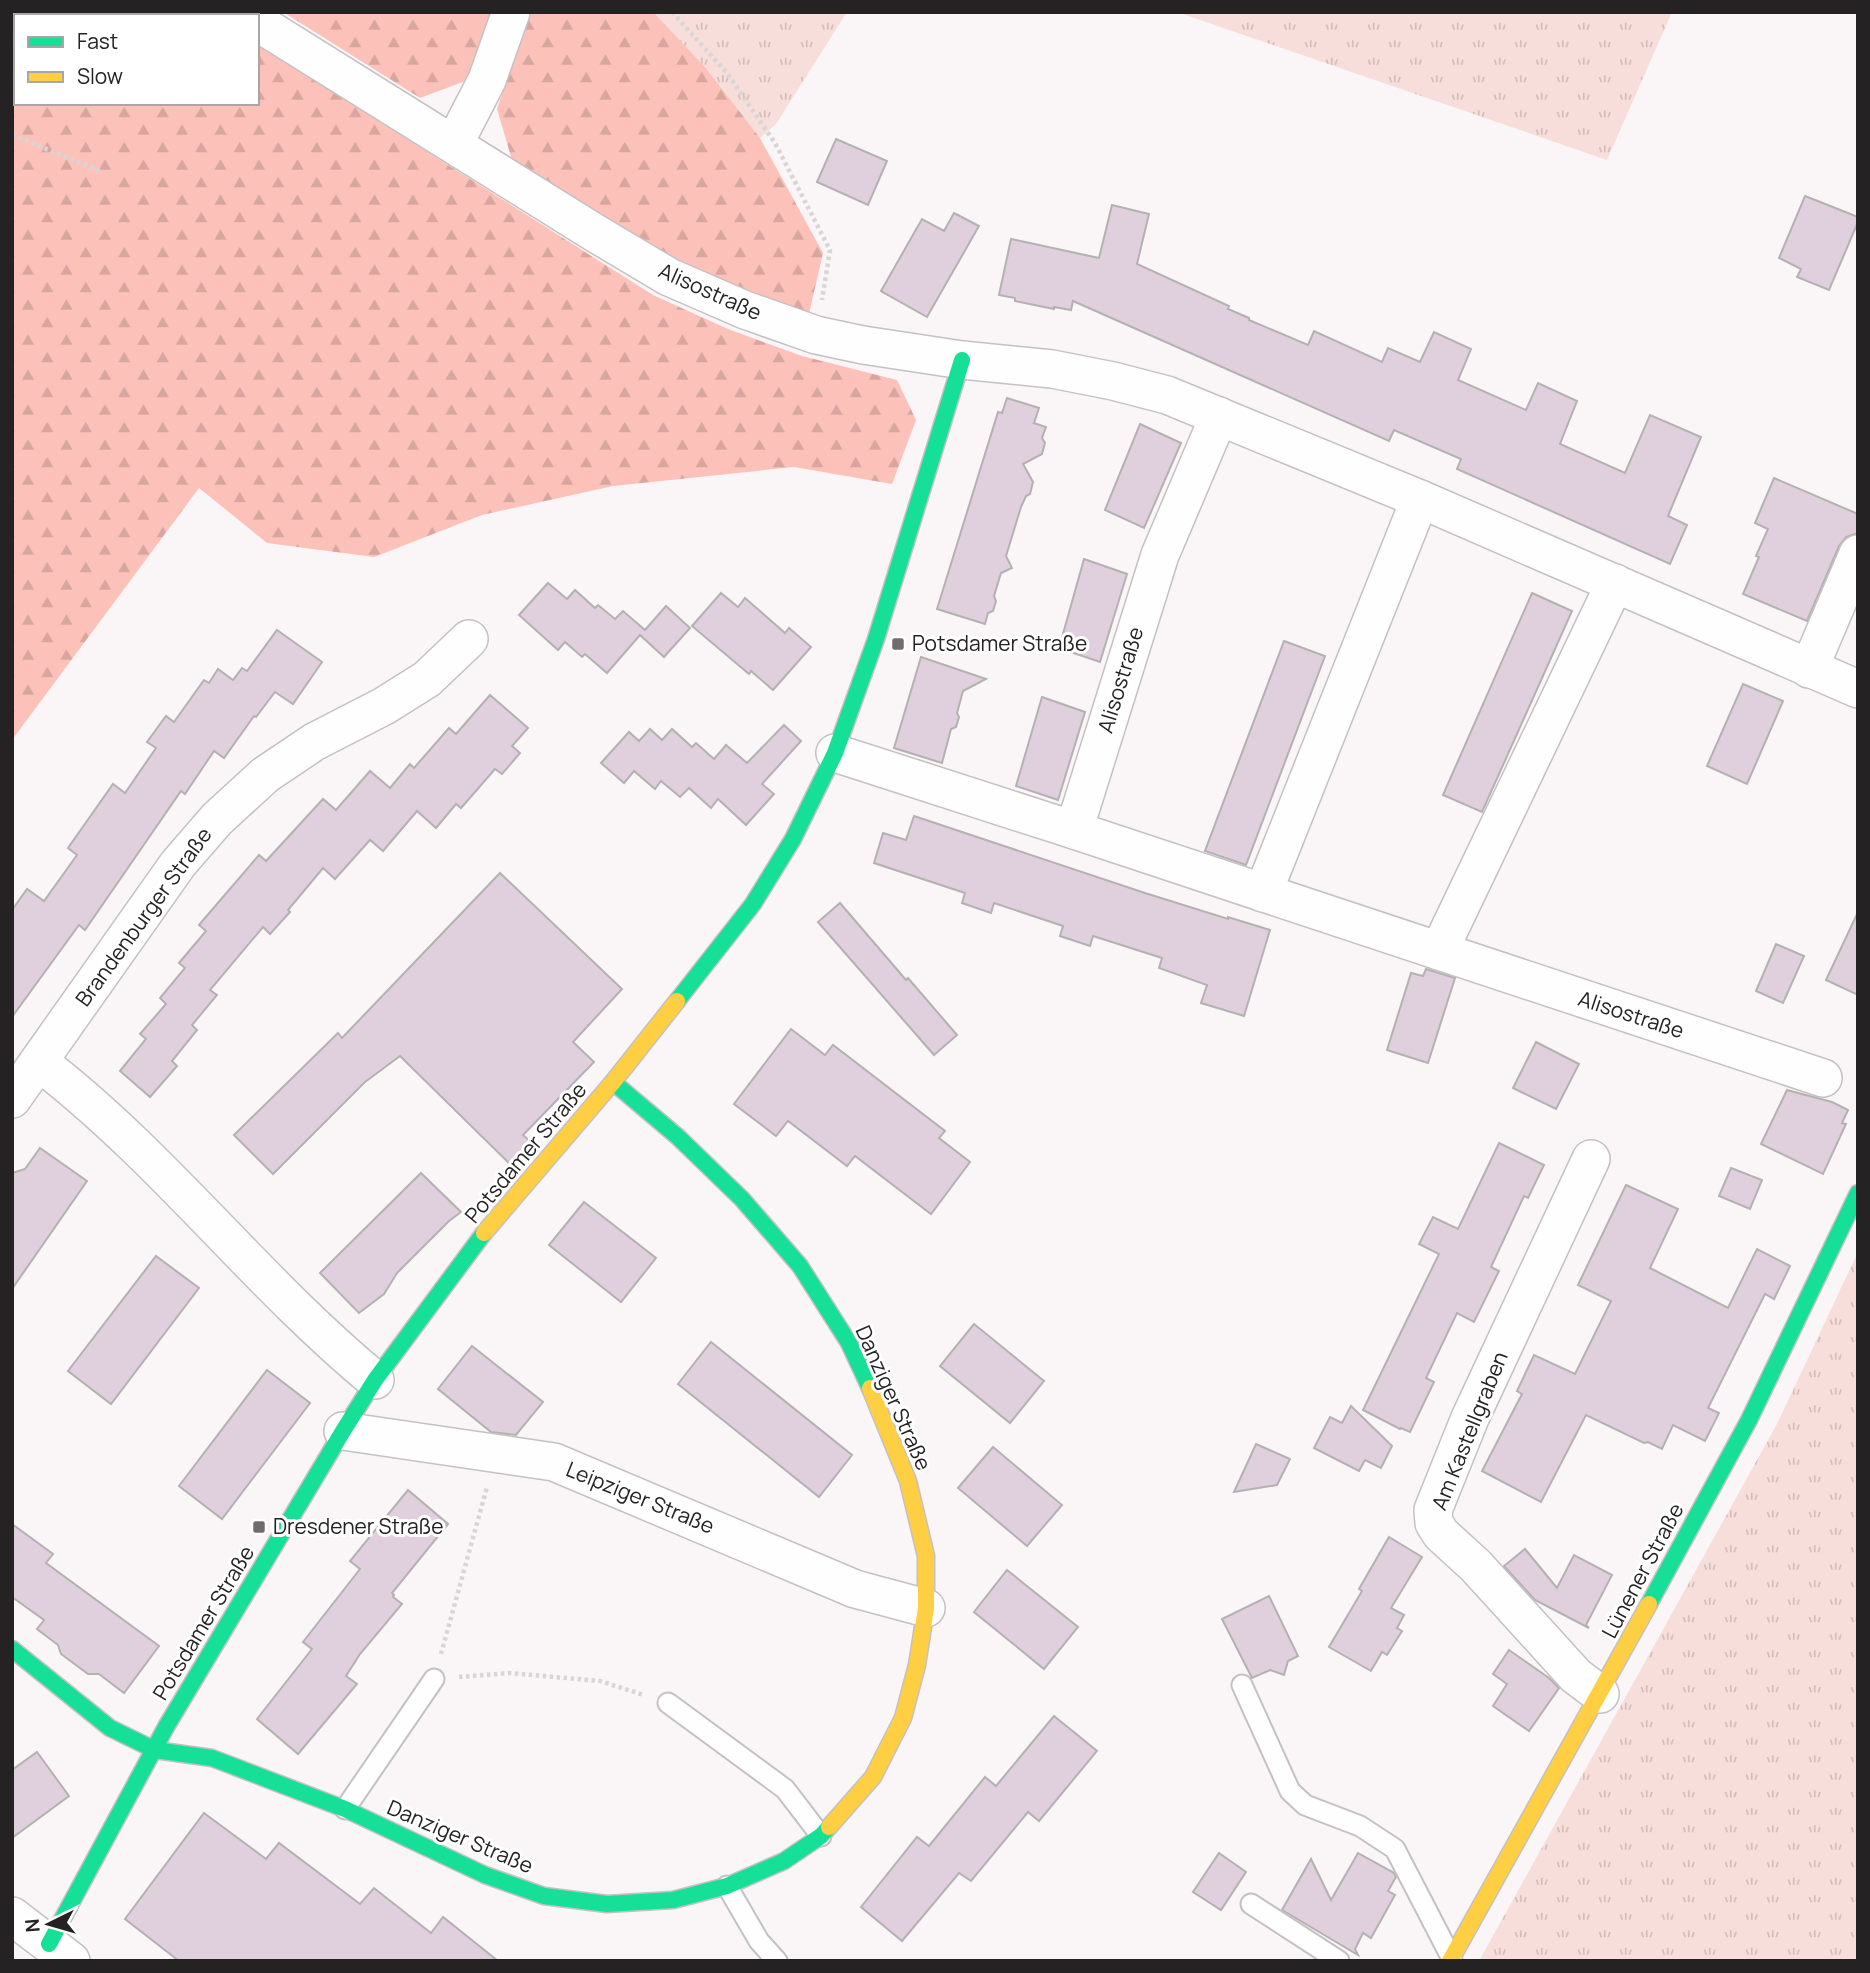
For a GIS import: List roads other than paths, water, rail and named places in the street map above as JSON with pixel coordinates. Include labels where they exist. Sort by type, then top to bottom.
[{"type":"street","points":[[454,144],[487,80],[511,12]]},
{"type":"street","name":"Alisostraße","points":[[259,23],[596,233],[669,276],[745,310],[816,335],[863,345],[962,360],[1052,369],[1167,395],[1420,499],[1858,689]]},
{"type":"street","name":"Potsdamer Straße","points":[[60,1952],[166,1727],[375,1380],[485,1231],[613,1082],[753,904],[793,839],[835,753],[876,639],[962,360]]},
{"type":"street","name":"Alisostraße","points":[[1074,830],[1160,555],[1219,416]]},
{"type":"street","points":[[1264,893],[1420,499]]},
{"type":"street","points":[[1808,669],[1858,554]]},
{"type":"street","points":[[1439,951],[1615,583]]},
{"type":"street","name":"Brandenburger Straße","points":[[12,1099],[178,864],[217,819],[265,775],[314,742],[384,706],[427,679],[469,639]]},
{"type":"street","name":"Alisostraße","points":[[835,753],[1824,1078]]},
{"type":"street","points":[[39,1062],[75,1090],[338,1349],[375,1380]]},
{"type":"street","name":"Danziger Straße","points":[[12,1649],[110,1728],[155,1750],[212,1758],[345,1809],[485,1874],[544,1896],[607,1904],[673,1900],[727,1886],[784,1861],[821,1836],[873,1777],[903,1718],[917,1665],[926,1608],[926,1556],[908,1480],[849,1343],[800,1266],[742,1199],[678,1137],[613,1082]]},
{"type":"street","name":"Am Kastellgraben","points":[[1591,1159],[1470,1418],[1433,1510],[1434,1524],[1441,1534],[1476,1566],[1576,1676],[1600,1695]]},
{"type":"street","name":"Lünener Straße","points":[[1451,1960],[1550,1779],[1600,1695],[1749,1420],[1858,1193]]},
{"type":"street","name":"Leipziger Straße","points":[[343,1431],[554,1462],[855,1588],[926,1608]]},
{"type":"street","points":[[12,1916],[60,1952]]},
{"type":"lane","points":[[345,1809],[435,1679]]},
{"type":"lane","points":[[1242,1685],[1290,1791],[1304,1805],[1360,1826],[1395,1849],[1451,1960]]},
{"type":"lane","points":[[668,1703],[785,1789],[821,1836]]},
{"type":"lane","points":[[727,1886],[759,1941],[777,1961]]},
{"type":"lane","points":[[1251,1904],[1339,1961]]},
{"type":"place","name":"Potsdamer Straße","points":[[898,644]]},
{"type":"place","name":"Dresdener Straße","points":[[259,1527]]}]
